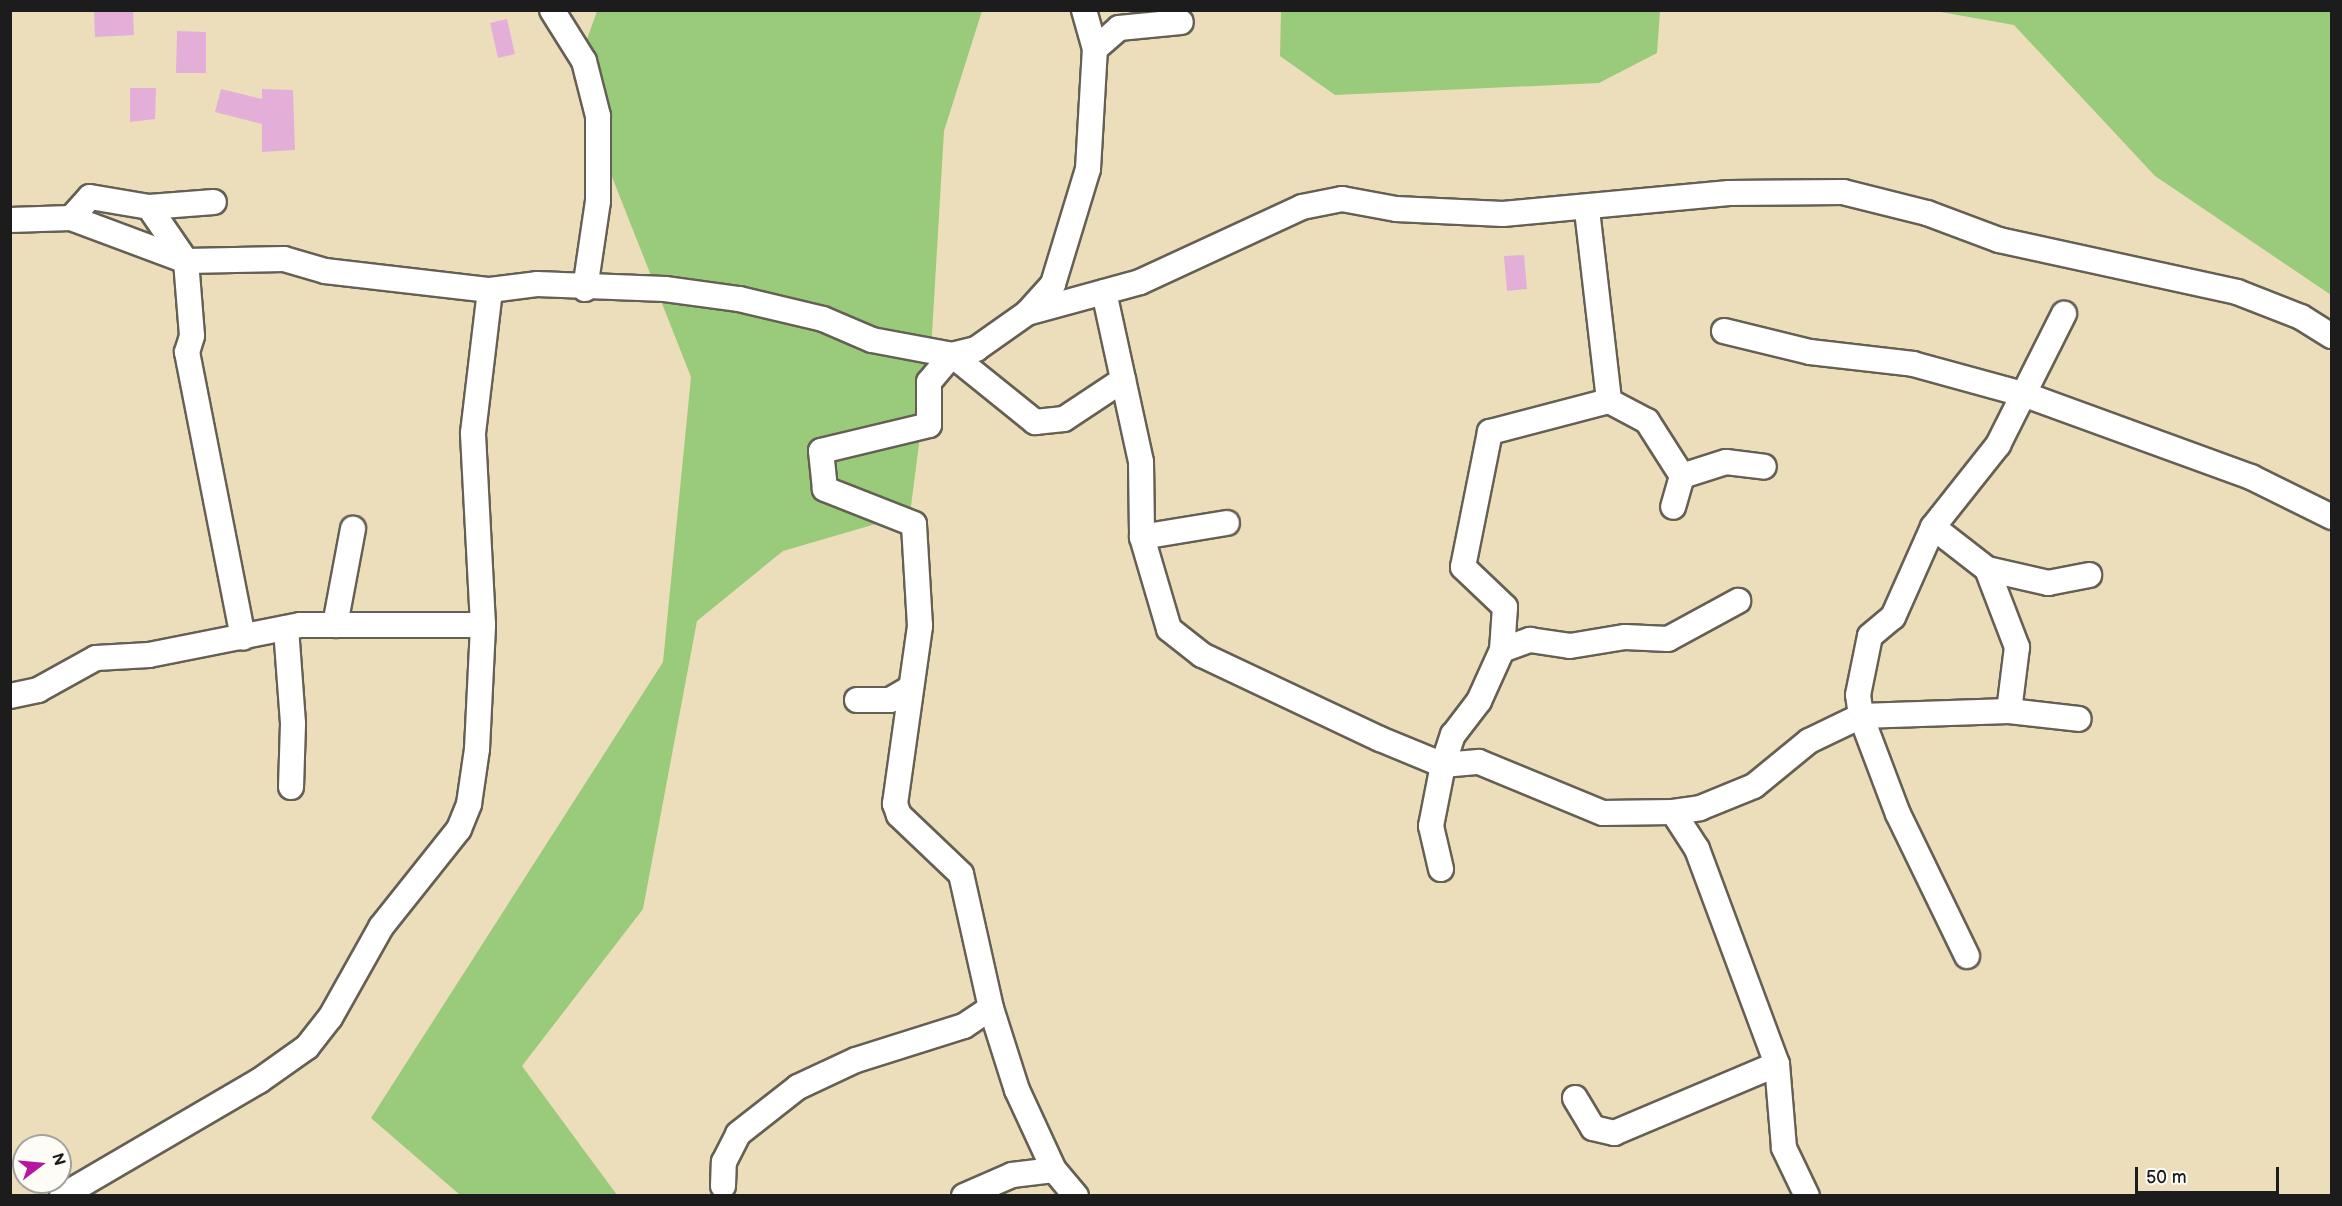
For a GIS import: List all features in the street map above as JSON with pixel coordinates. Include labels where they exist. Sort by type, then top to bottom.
[{"type":"street","points":[[552,10],[584,61],[598,116],[598,201],[585,289]]},
{"type":"street","points":[[10,220],[70,218],[186,261],[284,259],[325,271],[490,290],[537,284],[585,289],[666,289],[739,299],[823,319],[872,340],[951,355],[976,349],[1027,313],[1053,284],[1088,169],[1095,49],[1084,10]]},
{"type":"street","points":[[1095,49],[1119,28],[1181,22]]},
{"type":"street","points":[[1027,313],[1104,292],[1160,273],[1302,207],[1342,199],[1396,209],[1503,214],[1587,210],[1729,193],[1843,192],[1927,213],[1998,240],[2237,292],[2301,317],[2331,336]]},
{"type":"street","points":[[70,218],[90,198],[149,207],[214,202]]},
{"type":"street","points":[[149,207],[186,261],[192,336],[187,352],[243,638]]},
{"type":"street","points":[[1587,210],[1608,401]]},
{"type":"street","points":[[62,1196],[259,1082],[307,1047],[330,1018],[375,936],[459,829],[469,804],[483,625],[473,432],[490,290]]},
{"type":"street","points":[[1104,292],[1141,462],[1142,537],[1169,629],[1202,655],[1443,765],[1479,762],[1603,813],[1673,812],[1700,808],[1754,786],[1809,741],[1861,716],[2009,711],[2079,719]]},
{"type":"street","points":[[1967,956],[1898,814],[1861,716],[1858,695],[1870,636],[1893,617],[1933,527],[1998,445],[2064,314]]},
{"type":"street","points":[[1724,331],[1810,352],[1913,364],[2023,394],[2251,477],[2331,517]]},
{"type":"street","points":[[951,355],[1035,422],[1064,419],[1124,380]]},
{"type":"street","points":[[951,355],[929,382],[929,426],[821,451],[825,489],[914,524],[920,626],[907,690],[895,804],[899,815],[961,873],[991,1008],[1017,1090],[1054,1170],[1076,1196]]},
{"type":"street","points":[[1441,868],[1431,826],[1443,765],[1454,735],[1479,701],[1502,650],[1505,607],[1463,567],[1490,432],[1608,401],[1647,421],[1682,476],[1673,507]]},
{"type":"street","points":[[1682,476],[1726,462],[1764,467]]},
{"type":"street","points":[[1142,537],[1227,523]]},
{"type":"street","points":[[1933,527],[1987,568],[2048,583],[2089,575]]},
{"type":"street","points":[[335,625],[353,528]]},
{"type":"street","points":[[1987,568],[2017,647],[2009,711]]},
{"type":"street","points":[[1502,650],[1530,640],[1570,646],[1625,638],[1668,639],[1738,601]]},
{"type":"street","points":[[10,696],[38,690],[96,658],[243,638],[286,628],[335,625],[483,625]]},
{"type":"street","points":[[286,628],[293,724],[291,788]]},
{"type":"street","points":[[857,700],[890,700],[907,690]]},
{"type":"street","points":[[1673,812],[1697,849],[1777,1064],[1784,1148],[1807,1196]]},
{"type":"street","points":[[723,1186],[724,1162],[738,1134],[798,1087],[836,1067],[964,1026],[991,1008]]},
{"type":"street","points":[[1575,1098],[1593,1128],[1614,1133],[1777,1064]]},
{"type":"street","points":[[964,1196],[1012,1175],[1054,1170]]},
{"type":"green space","points":[[1281,10],[1660,11],[1657,53],[1599,83],[1335,95],[1280,56]]},
{"type":"green space","points":[[597,11],[982,11],[944,131],[931,351],[910,514],[783,551],[697,621],[643,909],[522,1066],[617,1195],[460,1195],[371,1118],[663,662],[691,377],[573,78]]},
{"type":"green space","points":[[1935,11],[2331,11],[2331,295],[2155,176],[2014,25]]},
{"type":"building","points":[[94,10],[133,10],[134,35],[95,37]]},
{"type":"building","points":[[507,19],[515,54],[498,58],[490,23]]},
{"type":"building","points":[[177,31],[206,32],[206,73],[176,73]]},
{"type":"building","points":[[130,88],[156,88],[155,119],[130,122]]},
{"type":"building","points":[[221,89],[262,99],[262,89],[293,90],[295,150],[262,152],[262,124],[215,112]]},
{"type":"building","points":[[1524,255],[1527,289],[1507,291],[1504,256]]}]
